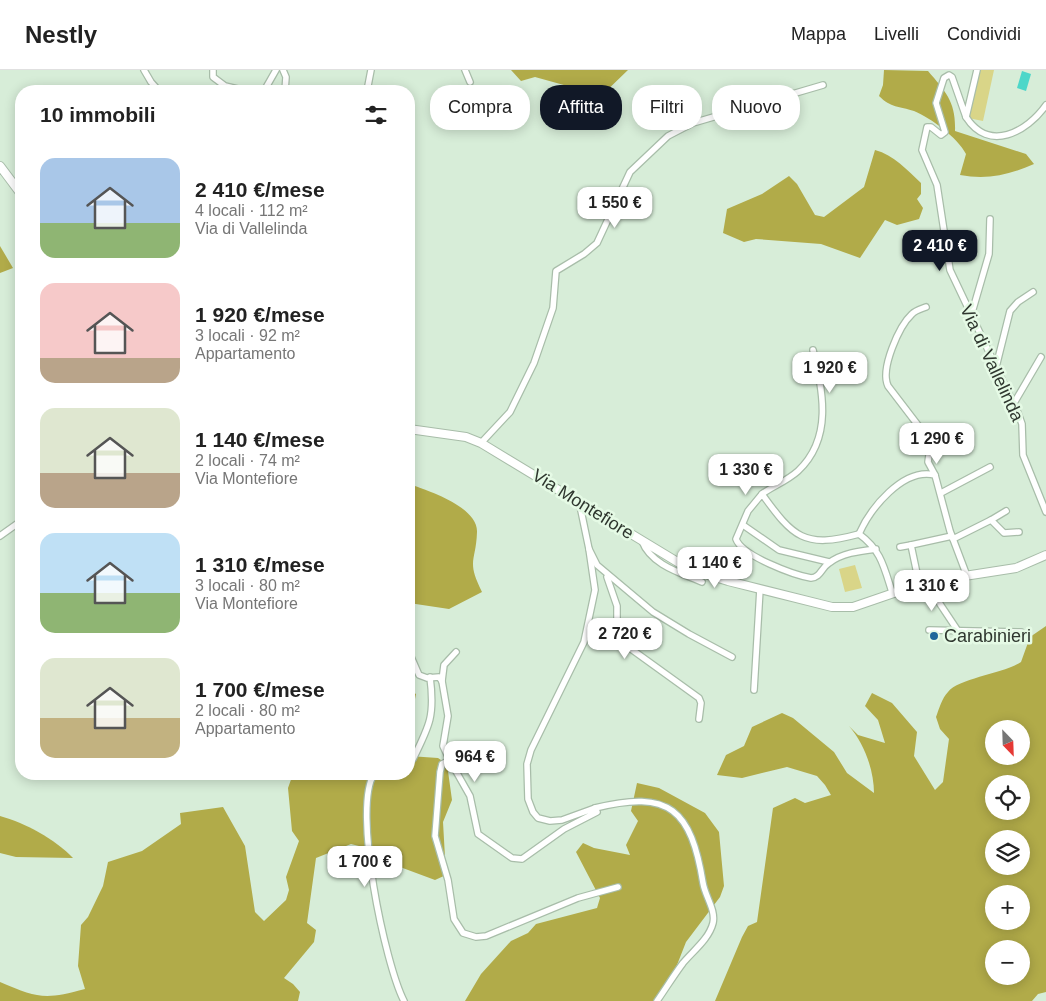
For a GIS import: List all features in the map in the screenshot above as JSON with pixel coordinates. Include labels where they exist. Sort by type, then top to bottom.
[{"type":"main road","points":[[0,166],[15,186]]},
{"type":"main road","name":"Via Montefiore","points":[[415,430],[466,437],[482,442],[642,541],[693,570],[760,589],[841,608],[858,605],[892,592],[933,580],[1016,568],[1046,556]]},
{"type":"street","points":[[144,70],[154,85]]},
{"type":"street","points":[[213,70],[213,77],[217,81],[229,85]]},
{"type":"street","points":[[267,85],[276,70]]},
{"type":"street","points":[[283,70],[286,77],[285,85]]},
{"type":"street","points":[[368,85],[372,70]]},
{"type":"street","points":[[465,70],[470,82]]},
{"type":"street","points":[[977,70],[966,117],[982,132],[993,135],[1006,135],[1026,126],[1046,105]]},
{"type":"street","name":"Via di Vallelinda","points":[[966,117],[952,77],[948,76],[944,80],[936,101],[945,132],[940,135],[932,127],[927,127],[922,150],[937,185],[949,266],[970,316],[1014,403],[1022,424],[1023,455],[1046,512]]},
{"type":"street","points":[[482,442],[510,412],[534,363],[553,308],[556,271],[584,254],[597,243],[625,180],[636,165],[664,139],[686,126],[823,85]]},
{"type":"street","points":[[970,316],[989,251],[990,219]]},
{"type":"street","points":[[996,367],[1010,311],[1018,302],[1033,292]]},
{"type":"street","points":[[926,307],[914,313],[904,324],[884,375],[890,388],[927,437],[930,448],[928,462],[935,475],[953,538],[967,576]]},
{"type":"street","points":[[813,350],[821,402],[822,422],[820,441],[810,457],[796,473],[762,494],[749,509],[737,537],[738,543],[781,571],[814,578],[829,562],[847,554],[876,550]]},
{"type":"street","points":[[1014,403],[1041,357]]},
{"type":"street","points":[[941,493],[990,467]]},
{"type":"street","points":[[859,534],[871,511],[891,490],[918,476],[935,475]]},
{"type":"street","points":[[762,494],[783,522],[803,537],[828,540],[859,534]]},
{"type":"street","points":[[579,501],[595,582],[592,610],[580,654],[529,754],[528,796],[534,814],[544,821],[562,820],[595,808],[628,800],[658,802],[676,815],[690,831],[694,840],[704,891],[713,911],[713,924],[705,938],[683,963],[657,1001]]},
{"type":"street","points":[[900,547],[953,538],[1006,511]]},
{"type":"street","points":[[991,520],[1004,533],[1019,532]]},
{"type":"street","points":[[0,536],[15,525]]},
{"type":"street","points":[[743,525],[777,549],[829,562]]},
{"type":"street","points":[[859,534],[876,550],[892,592]]},
{"type":"street","points":[[642,541],[648,552],[656,560],[702,582]]},
{"type":"street","points":[[911,545],[919,584]]},
{"type":"street","points":[[589,549],[595,562],[606,573],[653,612],[732,657]]},
{"type":"street","points":[[606,573],[615,599],[620,642],[698,697],[701,703],[699,719]]},
{"type":"street","points":[[933,580],[940,604],[958,631]]},
{"type":"street","points":[[754,690],[760,589]]},
{"type":"street","points":[[929,630],[1021,632]]},
{"type":"street","points":[[456,652],[444,665],[442,681],[448,713],[443,746],[471,799],[472,812],[478,834],[516,859],[525,858],[564,829],[595,814],[598,810],[595,808]]},
{"type":"street","points":[[415,668],[421,676],[439,677],[442,681]]},
{"type":"street","points":[[415,753],[432,718],[433,707],[430,678]]},
{"type":"street","points":[[455,769],[448,762],[443,763],[440,768],[435,831],[448,880],[454,919],[463,933],[476,937],[486,936],[581,897],[618,887]]},
{"type":"street","points":[[372,780],[368,792],[368,854],[384,943],[396,984],[404,1001]]},
{"type":"shaded area","points":[[511,70],[628,70],[612,85],[564,85],[535,77],[521,81]]},
{"type":"shaded area","points":[[884,70],[928,71],[949,98],[954,112],[955,131],[1026,154],[1034,164],[998,176],[960,175],[966,154],[951,135],[921,114],[891,105],[879,96],[883,85]]},
{"type":"shaded area","points":[[980,70],[994,70],[983,121],[968,118]]},
{"type":"shaded area","points":[[875,150],[894,159],[921,183],[921,194],[917,199],[923,208],[919,219],[897,225],[885,220],[860,258],[821,244],[756,239],[744,242],[723,233],[727,209],[762,194],[789,176],[797,184],[815,215],[824,217],[864,187]]},
{"type":"shaded area","points":[[0,246],[13,268],[0,273]]},
{"type":"shaded area","points":[[415,486],[453,502],[462,508],[475,523],[477,532],[473,567],[482,592],[449,609],[415,604]]},
{"type":"shaded area","points":[[855,565],[862,588],[845,592],[839,569]]},
{"type":"shaded area","points":[[1046,626],[1046,992],[1038,994],[1032,1001],[715,1001],[742,937],[748,926],[757,922],[773,808],[795,798],[805,803],[831,795],[817,776],[787,767],[742,778],[717,775],[726,755],[744,746],[752,727],[782,713],[793,718],[834,752],[847,773],[874,793],[874,784],[867,757],[859,740],[849,726],[858,735],[885,743],[878,720],[865,706],[872,693],[892,703],[917,732],[914,756],[935,790],[943,782],[949,739],[940,729],[936,717],[944,697],[954,687],[962,683],[1004,670],[1021,662],[1030,637]]},
{"type":"shaded area","points":[[415,756],[438,758],[447,764],[452,800],[443,822],[446,875],[435,880],[400,867],[379,851],[351,844],[316,858],[307,923],[316,930],[314,942],[284,978],[300,992],[298,1001],[0,1001],[0,982],[41,996],[60,995],[85,989],[78,966],[81,925],[88,917],[103,886],[108,862],[142,851],[181,824],[180,813],[223,807],[245,846],[255,912],[264,921],[286,900],[289,890],[286,877],[299,841],[292,831],[288,788],[291,780],[415,780]]},
{"type":"shaded area","points":[[637,783],[659,788],[705,813],[719,832],[724,886],[720,897],[686,942],[677,965],[655,1001],[465,1001],[481,974],[511,941],[528,933],[536,924],[597,908],[600,898],[576,852],[583,843],[594,848],[630,855],[626,845],[638,821],[631,811]]},
{"type":"shaded area","points":[[0,816],[39,832],[58,844],[73,858],[16,857],[0,853]]},
{"type":"water","points":[[1022,71],[1031,74],[1026,91],[1017,88]]},
{"type":"place","name":"Carabinieri","points":[[934,636]]}]
